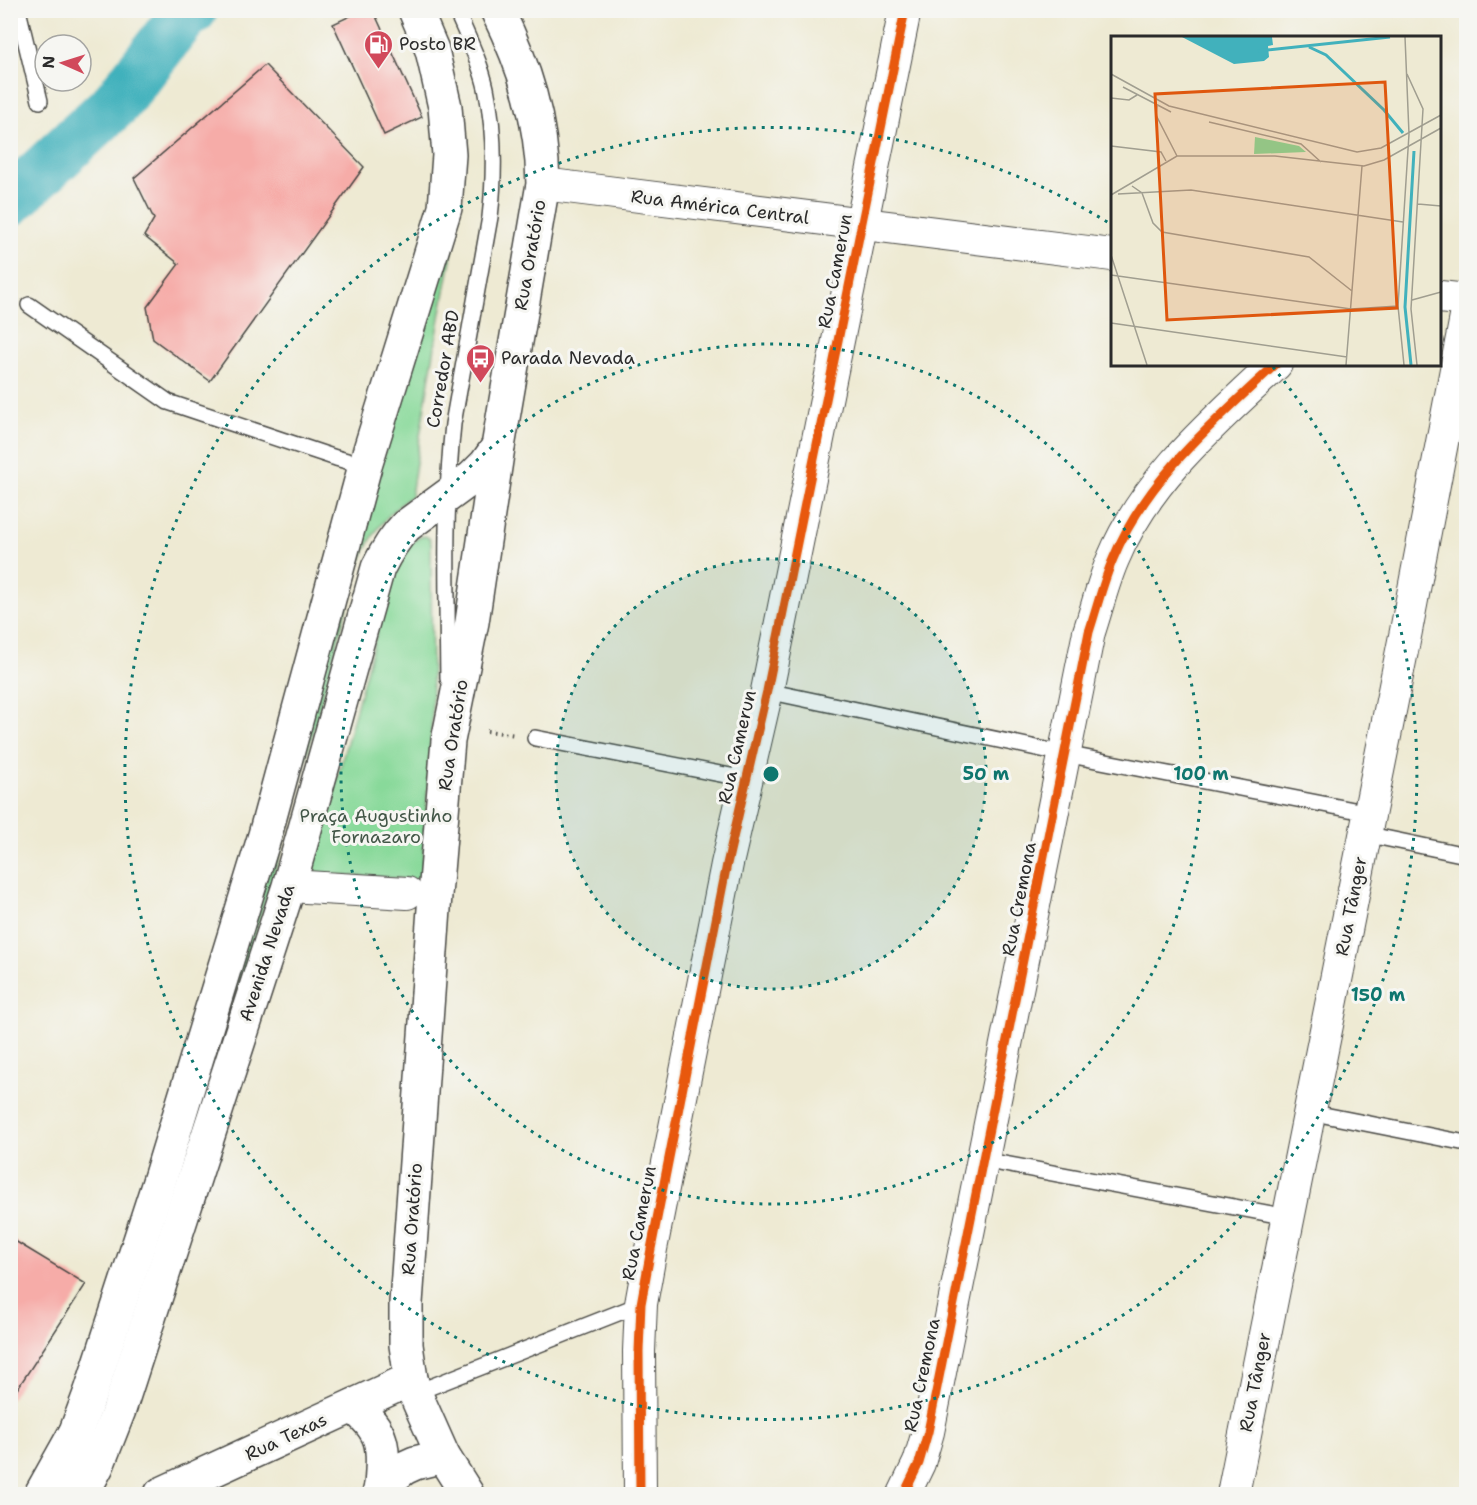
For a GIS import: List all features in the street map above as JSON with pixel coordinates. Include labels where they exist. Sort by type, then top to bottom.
[{"type":"main road","points":[[365,466],[438,232],[447,191],[449,155],[445,106],[432,50],[415,10]]},
{"type":"main road","name":"Rua Oratório","points":[[467,1494],[443,1456],[413,1386],[406,1345],[406,1303],[448,741],[472,622],[498,447],[543,184],[537,118],[522,66],[497,10]]},
{"type":"main road","name":"Avenida Nevada","points":[[82,1494],[97,1466],[119,1410],[289,886],[378,568],[399,533],[473,477],[498,447]]},
{"type":"main road","name":"Avenida Nevada","points":[[41,1494],[75,1434],[158,1185],[265,835],[365,466]]},
{"type":"main road","points":[[158,1185],[189,1196]]},
{"type":"main road","name":"Rua Texas","points":[[161,1494],[353,1406],[413,1386]]},
{"type":"main road","points":[[353,1406],[367,1417],[376,1430],[381,1444],[383,1459],[380,1490]]},
{"type":"main road","points":[[75,1434],[69,1472],[73,1485],[82,1494]]},
{"type":"main road","points":[[380,1490],[404,1468],[443,1456]]},
{"type":"street","name":"Rua Camerun","points":[[640,1494],[638,1383],[641,1304],[727,864],[767,691],[905,10]]},
{"type":"street","name":"Rua América Central","points":[[543,184],[1111,255]]},
{"type":"street","points":[[1441,297],[1467,300]]},
{"type":"street","name":"Rua Tânger","points":[[1233,1494],[1467,316]]},
{"type":"street","name":"Rua Cremona","points":[[904,1494],[919,1463],[928,1432],[1089,632],[1104,583],[1131,524],[1170,468],[1200,435],[1274,366]]},
{"type":"street","points":[[289,886],[407,893]]},
{"type":"lane","points":[[18,10],[40,101]]},
{"type":"lane","name":"Corredor ABD","points":[[448,741],[447,495],[453,424],[493,189],[490,113],[485,87],[456,10]]},
{"type":"lane","points":[[28,305],[168,402],[365,466]]},
{"type":"lane","points":[[767,691],[1065,754],[1367,824],[1467,855]]},
{"type":"lane","points":[[535,738],[746,779]]},
{"type":"lane","points":[[1309,1112],[1467,1143]]},
{"type":"lane","points":[[983,1160],[1288,1217]]},
{"type":"lane","points":[[413,1386],[641,1304]]},
{"type":"path","points":[[487,730],[535,738]]},
{"type":"green space","points":[[448,247],[453,248],[430,372],[411,496],[379,527],[358,567],[279,857],[181,1177],[175,1175],[364,518]]},
{"type":"green space","name":"Praça Augustinho Fornazaro","points":[[425,536],[431,543],[432,718],[422,880],[316,872],[313,867],[390,584],[407,548],[418,538]]},
{"type":"building","name":"Posto BR","points":[[363,10],[373,10],[422,117],[384,135],[333,24]]},
{"type":"building","points":[[265,65],[364,167],[210,381],[153,339],[147,307],[179,264],[144,236],[154,219],[134,178]]},
{"type":"building","points":[[10,1238],[86,1284],[10,1400]]},
{"type":"waterway","points":[[10,201],[116,103],[183,17],[192,10]]},
{"type":"cycle path","points":[[640,1494],[641,1304],[727,864],[767,691],[905,10]]},
{"type":"cycle path","points":[[904,1494],[919,1463],[928,1432],[1089,632],[1103,586],[1127,530],[1163,477],[1206,430],[1274,366]]},
{"type":"place","name":"Posto BR","points":[[378,70]]},
{"type":"place","name":"Parada Nevada","points":[[480,384]]}]
